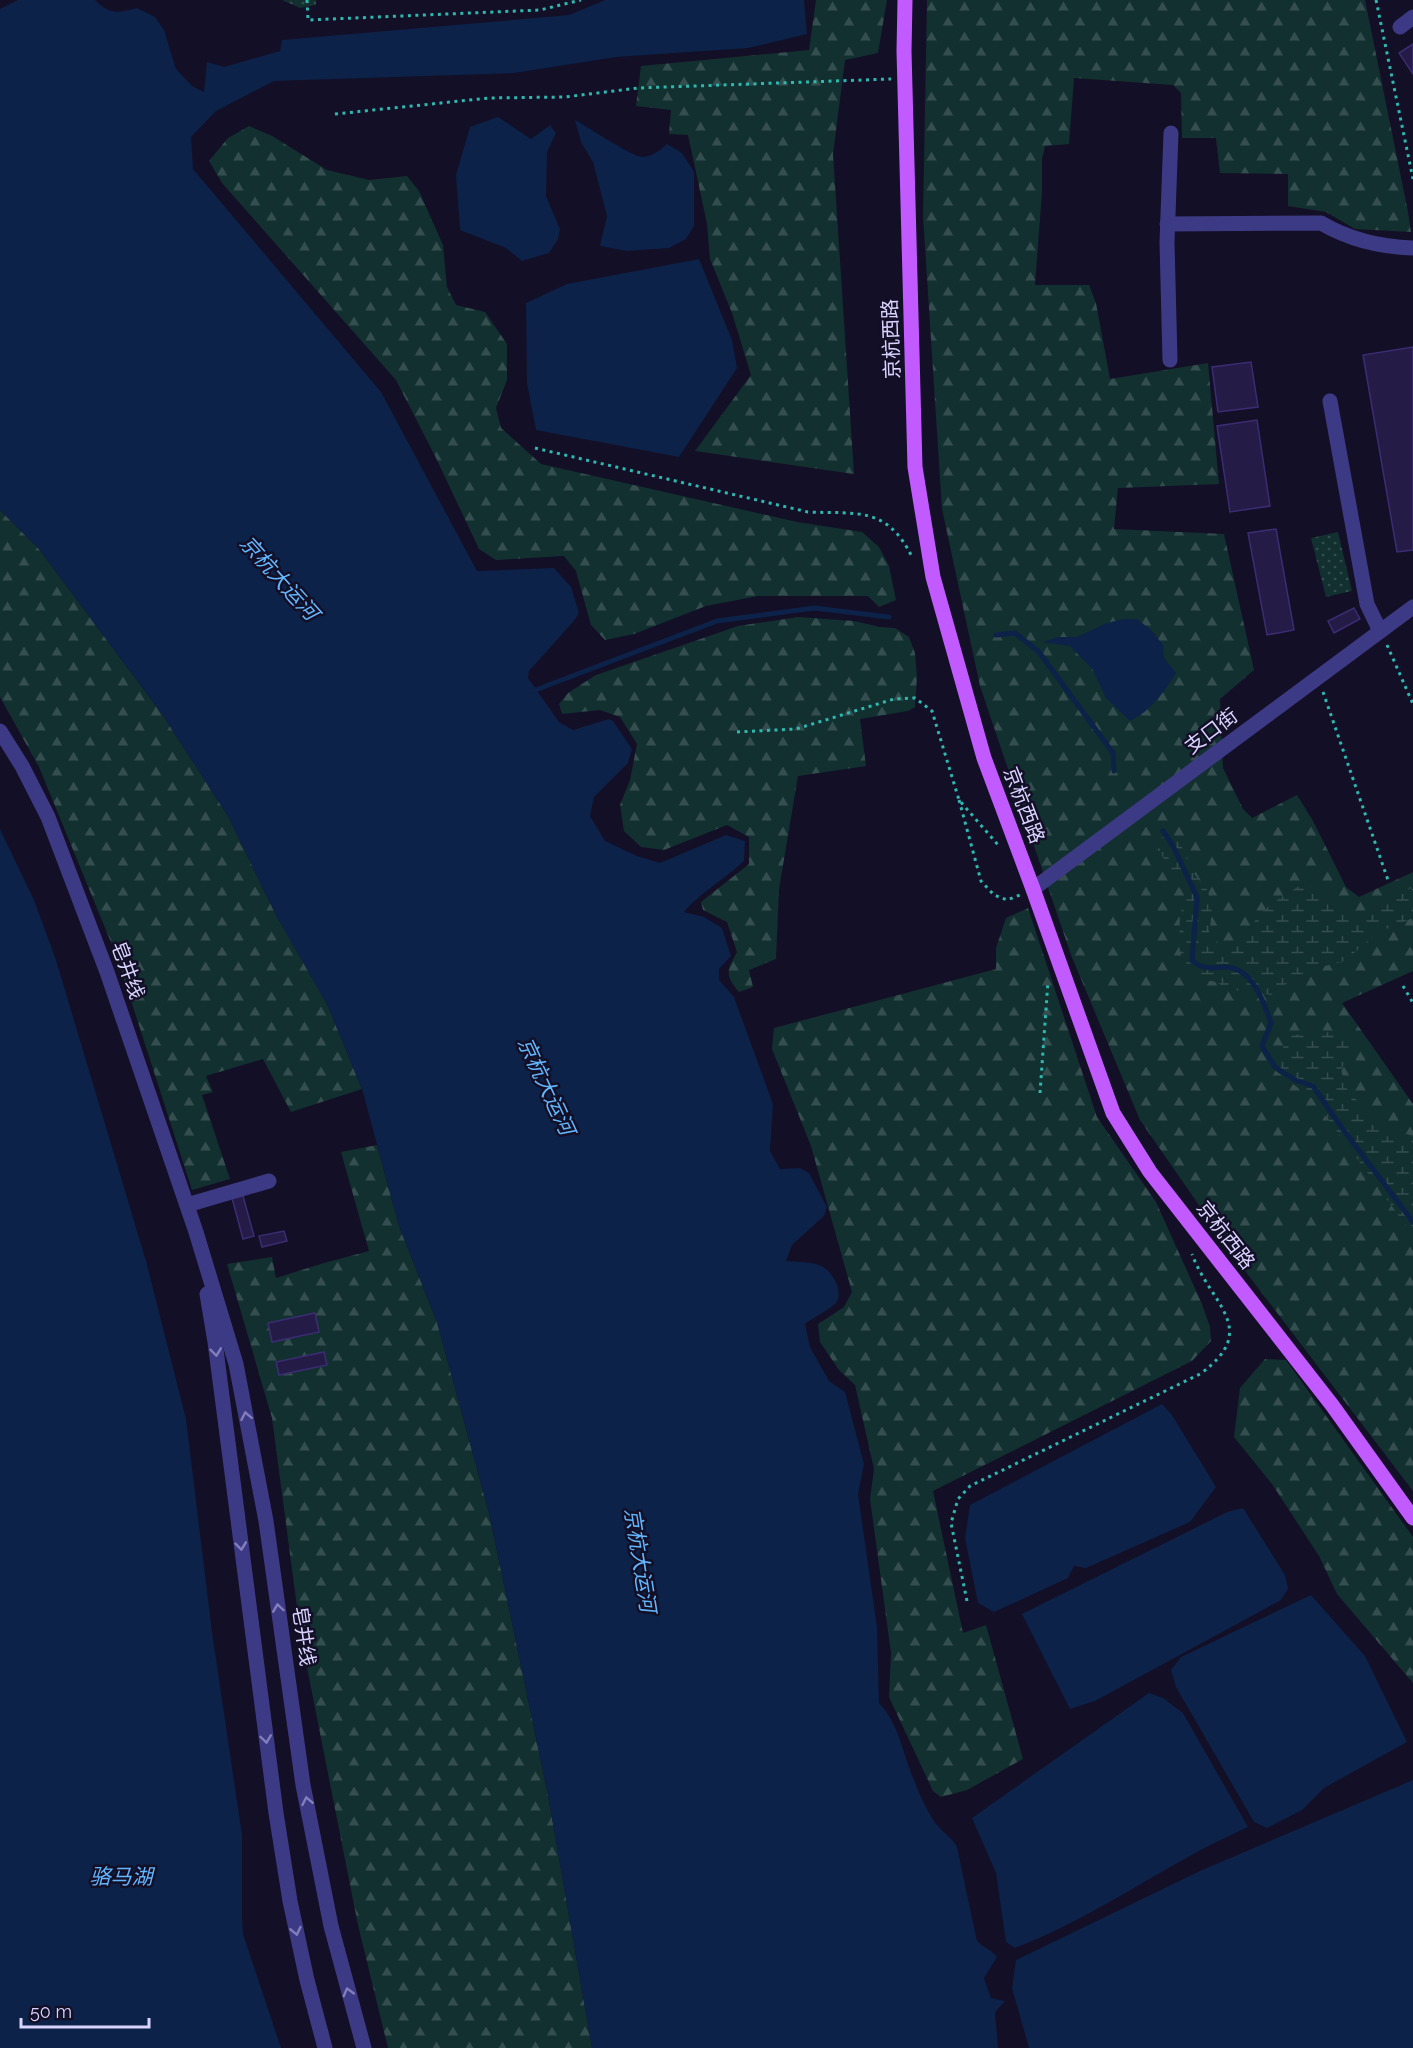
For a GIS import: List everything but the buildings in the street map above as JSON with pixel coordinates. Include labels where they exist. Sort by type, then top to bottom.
[{"type":"main road","name":"京杭西路","points":[[904,0],[904,78],[915,467],[933,577],[984,758],[1113,1113],[1150,1172],[1332,1405],[1413,1518]]},
{"type":"street","points":[[1400,27],[1413,17]]},
{"type":"street","points":[[1170,360],[1167,224],[1172,133]]},
{"type":"street","points":[[1167,224],[1321,223],[1340,234],[1362,242],[1394,248],[1413,248]]},
{"type":"street","points":[[1330,401],[1367,604],[1380,631]]},
{"type":"street","name":"支口街","points":[[1033,889],[1413,607]]},
{"type":"street","name":"皂井线","points":[[0,731],[22,766],[48,817],[107,972],[196,1232],[236,1364],[266,1521],[303,1785],[331,1926],[364,2048]]},
{"type":"street","points":[[187,1205],[269,1181]]},
{"type":"street","name":"皂井线","points":[[196,1232],[215,1342],[279,1835],[304,1969],[325,2048]]},
{"type":"path","points":[[307,0],[308,20],[540,10],[581,0]]},
{"type":"path","points":[[1376,0],[1413,179]]},
{"type":"path","points":[[335,114],[489,98],[565,97],[638,88],[904,78]]},
{"type":"path","points":[[535,448],[808,512],[846,513],[875,517],[895,529],[913,558]]},
{"type":"path","points":[[1380,631],[1413,704]]},
{"type":"path","points":[[1318,677],[1389,883]]},
{"type":"path","points":[[737,732],[796,729],[894,699],[915,698],[932,711],[981,881],[994,895],[1007,900],[1033,889]]},
{"type":"path","points":[[959,800],[1004,852]]},
{"type":"path","points":[[1040,1093],[1048,970]]},
{"type":"path","points":[[1403,986],[1413,1003]]},
{"type":"path","points":[[967,1601],[951,1523],[958,1499],[970,1486],[1200,1374],[1218,1361],[1228,1344],[1230,1327],[1222,1306],[1198,1269],[1192,1252]]},
{"type":"green space","points":[[282,0],[316,0],[316,5],[300,8]]},
{"type":"green space","points":[[816,0],[887,0],[878,53],[845,60],[833,154],[854,474],[695,451],[751,375],[732,313],[710,259],[707,224],[688,135],[669,134],[671,110],[636,106],[641,66],[809,50]]},
{"type":"green space","points":[[927,0],[1365,0],[1411,232],[1355,229],[1326,212],[1288,206],[1288,174],[1220,173],[1216,138],[1182,138],[1181,93],[1173,85],[1074,78],[1069,144],[1045,146],[1042,159],[1042,192],[1035,285],[1089,285],[1096,303],[1110,379],[1208,363],[1219,484],[1118,488],[1114,529],[1224,534],[1254,670],[1220,699],[1223,768],[1243,809],[1252,818],[1297,795],[1313,821],[1346,887],[1359,897],[1413,872],[1413,971],[1342,1003],[1413,1104],[1413,1491],[1239,1263],[1140,1120],[1071,955],[980,686],[942,509],[923,216]]},
{"type":"green space","points":[[249,126],[272,136],[327,170],[369,180],[407,176],[419,191],[443,245],[447,287],[456,305],[485,312],[507,344],[507,380],[496,408],[501,428],[541,464],[797,522],[862,532],[879,547],[889,566],[896,600],[879,607],[868,596],[758,596],[706,606],[634,634],[605,640],[591,625],[576,571],[564,556],[496,560],[479,549],[396,380],[222,183],[209,161],[228,138]]},
{"type":"green space","points":[[0,510],[39,549],[162,714],[228,816],[276,915],[327,1004],[362,1089],[291,1112],[263,1059],[206,1076],[213,1092],[202,1095],[230,1179],[192,1190],[117,957],[39,767],[0,697]]},
{"type":"green space","points":[[1338,532],[1352,591],[1326,597],[1311,538]]},
{"type":"green space","points":[[798,617],[854,621],[895,628],[909,637],[915,653],[917,677],[915,707],[908,711],[860,719],[866,766],[798,776],[779,889],[776,959],[749,970],[753,987],[739,992],[729,976],[729,968],[737,952],[727,922],[703,910],[701,902],[749,864],[749,837],[727,825],[664,850],[641,847],[624,831],[620,805],[630,780],[637,744],[620,717],[600,710],[562,714],[559,704],[568,693],[596,675],[738,626]]},
{"type":"green space","points":[[1173,835],[1184,850],[1195,875],[1208,891],[1212,913],[1209,932],[1219,944],[1227,944],[1241,936],[1263,911],[1300,885],[1323,892],[1354,918],[1378,912],[1392,899],[1413,887],[1413,918],[1374,934],[1367,943],[1342,962],[1311,969],[1271,995],[1246,990],[1228,991],[1217,982],[1199,979],[1183,963],[1179,946],[1180,915],[1186,897],[1183,887],[1162,856],[1156,839]]},
{"type":"green space","points":[[1028,908],[1097,1117],[1156,1202],[1202,1304],[1210,1327],[1211,1341],[1192,1361],[933,1491],[963,1633],[986,1625],[1023,1759],[967,1790],[941,1797],[933,1791],[889,1697],[891,1653],[870,1499],[874,1469],[855,1385],[839,1370],[820,1342],[818,1324],[844,1307],[852,1292],[811,1146],[772,1049],[774,1028],[996,969],[996,948],[1006,918]]},
{"type":"green space","points":[[1324,1032],[1342,1034],[1351,1039],[1349,1054],[1341,1070],[1347,1089],[1390,1139],[1407,1134],[1413,1136],[1413,1235],[1314,1100],[1272,1068],[1291,1035]]},
{"type":"green space","points":[[377,1145],[399,1226],[437,1322],[489,1513],[548,1795],[592,2048],[388,2048],[358,1925],[301,1637],[272,1418],[227,1264],[272,1257],[276,1278],[369,1251],[341,1152]]},
{"type":"green space","points":[[1265,1359],[1286,1360],[1413,1537],[1413,1683],[1337,1594],[1319,1556],[1272,1484],[1234,1437],[1240,1388]]},
{"type":"water","name":"京杭大运河","points":[[18,0],[95,0],[114,12],[137,8],[155,17],[164,30],[176,69],[192,86],[204,92],[207,62],[224,67],[280,51],[282,40],[569,15],[605,0],[804,0],[807,34],[748,48],[616,57],[514,73],[274,81],[216,111],[191,137],[193,169],[381,392],[477,571],[554,568],[571,587],[579,613],[529,671],[528,678],[559,722],[573,730],[609,719],[613,721],[632,749],[628,763],[594,797],[590,816],[605,841],[637,856],[660,863],[726,835],[745,841],[744,861],[684,912],[704,917],[722,928],[731,956],[719,969],[719,980],[734,997],[773,1104],[770,1151],[780,1169],[800,1168],[809,1173],[827,1207],[824,1216],[792,1245],[786,1261],[816,1264],[822,1267],[833,1277],[838,1287],[839,1296],[836,1303],[805,1324],[810,1347],[829,1381],[845,1392],[864,1464],[858,1494],[877,1627],[879,1703],[892,1721],[928,1810],[938,1826],[957,1847],[977,1941],[997,1957],[984,1978],[991,1998],[1005,2001],[995,2012],[998,2048],[592,2048],[548,1795],[489,1513],[437,1322],[399,1226],[362,1089],[327,1004],[276,915],[228,816],[162,714],[39,549],[0,510],[0,9]]},
{"type":"water","points":[[498,117],[531,139],[550,125],[556,133],[547,152],[546,196],[560,229],[558,239],[549,253],[522,261],[506,248],[460,230],[456,175],[470,127]]},
{"type":"water","points":[[575,120],[619,147],[642,157],[659,151],[667,144],[682,153],[694,172],[694,226],[686,239],[669,248],[627,251],[600,246],[607,216],[593,162],[581,142]]},
{"type":"water","points":[[699,259],[732,340],[737,368],[679,457],[536,430],[527,383],[526,303],[567,284]]},
{"type":"water","points":[[1137,619],[1151,630],[1163,645],[1164,658],[1176,673],[1151,706],[1130,721],[1106,698],[1093,670],[1070,646],[1043,642],[1058,637],[1077,637],[1107,623]]},
{"type":"water","name":"骆马湖","points":[[0,829],[34,900],[56,960],[146,1261],[186,1419],[212,1632],[242,1835],[243,1934],[281,2048],[0,2048]]},
{"type":"water","points":[[1162,1404],[1172,1415],[1216,1487],[1190,1522],[1086,1568],[1074,1566],[1068,1578],[994,1612],[978,1603],[965,1538],[970,1505]]},
{"type":"water","points":[[1243,1508],[1285,1575],[1288,1589],[1281,1600],[1095,1701],[1070,1709],[1022,1614],[1227,1512]]},
{"type":"water","points":[[1311,1595],[1365,1656],[1407,1742],[1324,1788],[1302,1810],[1267,1828],[1254,1822],[1176,1687],[1171,1670],[1181,1657]]},
{"type":"water","points":[[1149,1693],[1163,1698],[1183,1713],[1248,1827],[1197,1852],[1082,1917],[1015,1948],[1006,1942],[996,1873],[972,1818]]},
{"type":"water","points":[[1413,1780],[1413,2048],[1029,2048],[1012,1988],[1016,1960],[1202,1870]]},
{"type":"waterway","points":[[530,692],[717,621],[814,608],[889,617]]},
{"type":"waterway","points":[[996,635],[1015,633],[1039,652],[1113,753],[1114,771]]},
{"type":"waterway","points":[[1163,831],[1173,846],[1197,897],[1192,961],[1205,967],[1236,969],[1251,980],[1261,997],[1271,1023],[1262,1046],[1275,1067],[1295,1080],[1313,1086],[1413,1222]]}]
